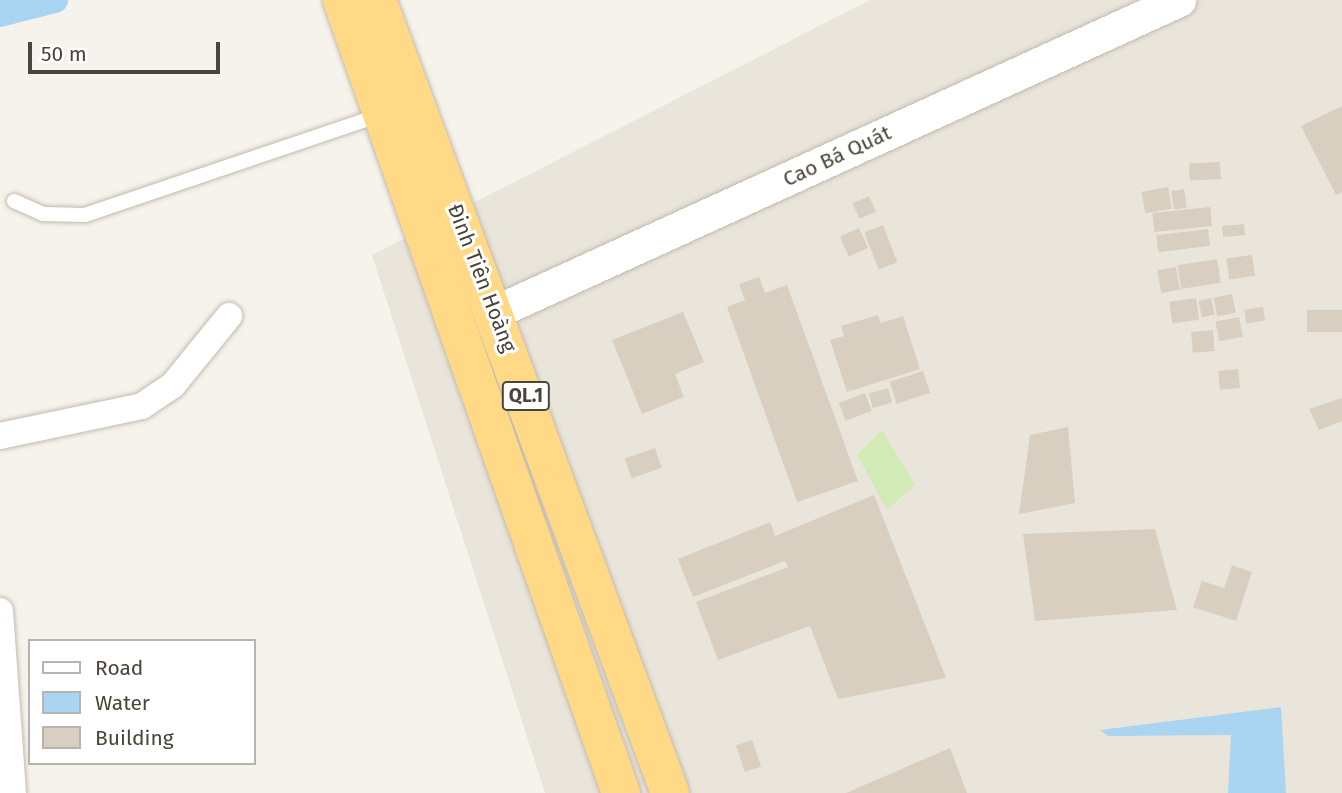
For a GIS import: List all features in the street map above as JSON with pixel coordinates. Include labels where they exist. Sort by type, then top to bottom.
[{"type":"highway","name":"Đinh Tiên Hoàng","points":[[342,0],[621,793]]},
{"type":"highway","name":"Đinh Tiên Hoàng","points":[[377,0],[495,312],[670,793]]},
{"type":"street","name":"Cao Bá Quát","points":[[495,312],[1179,0]]},
{"type":"street","points":[[0,436],[142,406],[173,385],[229,316]]},
{"type":"street","points":[[0,611],[13,793]]},
{"type":"lane","points":[[14,201],[43,214],[85,215],[381,116]]},
{"type":"shaded area","points":[[870,0],[1342,0],[1342,793],[545,793],[372,255]]},
{"type":"green space","points":[[882,430],[915,485],[887,510],[857,455]]},
{"type":"water","points":[[1281,707],[1286,793],[1228,793],[1231,735],[1108,736],[1100,730]]},
{"type":"building","points":[[1342,106],[1342,192],[1336,195],[1301,126]]},
{"type":"building","points":[[1220,162],[1221,179],[1190,181],[1189,164]]},
{"type":"building","points":[[1168,187],[1172,209],[1145,213],[1141,192]]},
{"type":"building","points":[[1184,189],[1187,208],[1174,210],[1171,191]]},
{"type":"building","points":[[869,196],[876,212],[859,219],[853,203]]},
{"type":"building","points":[[1210,207],[1212,226],[1154,232],[1152,213]]},
{"type":"building","points":[[1244,224],[1245,235],[1223,237],[1222,226]]},
{"type":"building","points":[[883,225],[897,262],[879,270],[864,232]]},
{"type":"building","points":[[859,228],[868,248],[849,257],[840,237]]},
{"type":"building","points":[[1208,229],[1210,246],[1158,252],[1156,235]]},
{"type":"building","points":[[1252,255],[1255,276],[1229,279],[1226,259]]},
{"type":"building","points":[[1217,259],[1221,283],[1181,289],[1177,265]]},
{"type":"building","points":[[1176,267],[1180,290],[1161,293],[1157,270]]},
{"type":"building","points":[[759,277],[765,293],[787,285],[858,481],[797,502],[727,307],[745,300],[739,284]]},
{"type":"building","points":[[1232,294],[1236,313],[1217,317],[1213,298]]},
{"type":"building","points":[[1196,298],[1199,320],[1172,324],[1169,302]]},
{"type":"building","points":[[1211,298],[1215,315],[1202,317],[1198,301]]},
{"type":"building","points":[[1263,307],[1265,321],[1246,324],[1244,310]]},
{"type":"building","points":[[1307,310],[1342,310],[1342,332],[1307,332]]},
{"type":"building","points":[[683,312],[704,362],[675,374],[684,397],[642,414],[612,340]]},
{"type":"building","points":[[878,315],[881,323],[903,316],[920,369],[847,392],[830,340],[844,336],[841,326]]},
{"type":"building","points":[[1239,317],[1243,337],[1219,341],[1215,322]]},
{"type":"building","points":[[1213,330],[1215,351],[1193,353],[1191,332]]},
{"type":"building","points":[[1238,369],[1240,388],[1220,390],[1218,371]]},
{"type":"building","points":[[923,371],[930,393],[897,404],[890,382]]},
{"type":"building","points":[[888,388],[892,402],[873,408],[869,394]]},
{"type":"building","points":[[865,393],[872,411],[846,421],[839,403]]},
{"type":"building","points":[[1342,398],[1342,421],[1319,430],[1309,409]]},
{"type":"building","points":[[1068,427],[1075,503],[1019,514],[1030,435]]},
{"type":"building","points":[[655,448],[662,468],[632,478],[625,458]]},
{"type":"building","points":[[874,495],[946,678],[838,699],[810,626],[718,660],[696,602],[788,567],[785,561],[693,597],[678,559],[770,522],[775,536]]},
{"type":"building","points":[[1155,529],[1177,610],[1035,621],[1023,534]]},
{"type":"building","points":[[1232,565],[1252,572],[1236,621],[1193,607],[1202,581],[1224,588]]},
{"type":"building","points":[[752,740],[761,766],[745,772],[736,746]]},
{"type":"building","points":[[950,748],[967,793],[846,793]]},
{"type":"waterway","points":[[0,14],[55,0]]}]
